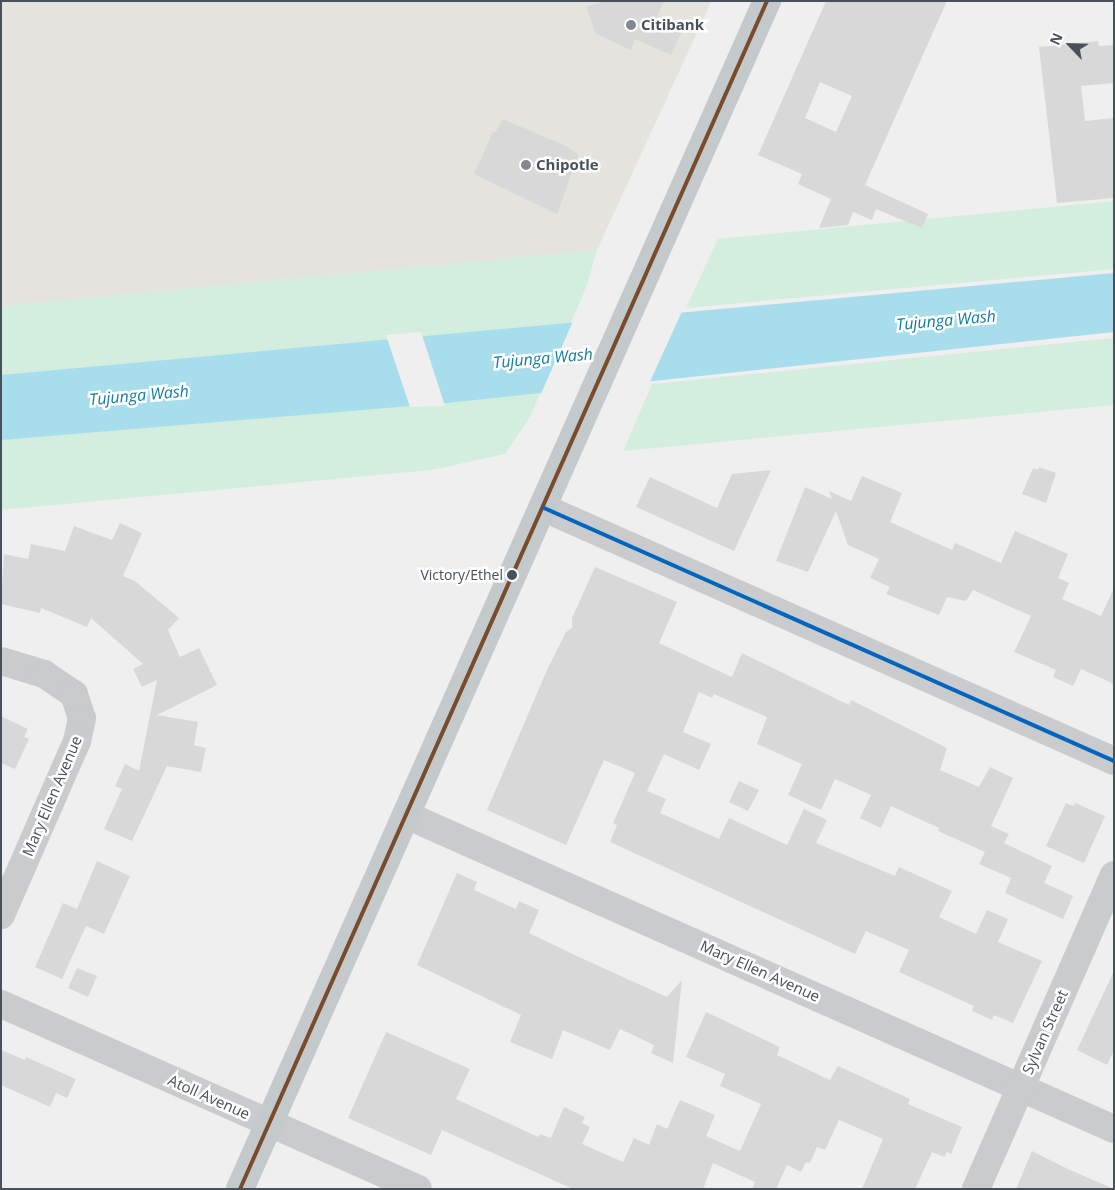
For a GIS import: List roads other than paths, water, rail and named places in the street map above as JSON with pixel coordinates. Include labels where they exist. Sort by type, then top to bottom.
[{"type":"main road","points":[[240,1189],[544,508],[767,1]]},
{"type":"street","points":[[544,508],[1114,761]]},
{"type":"street","name":"Mary Ellen Avenue","points":[[1,661],[44,674],[74,694],[82,718],[77,741],[1,915]]},
{"type":"street","name":"Mary Ellen Avenue","points":[[406,815],[1114,1128]]},
{"type":"street","name":"Sylvan Street","points":[[976,1189],[1114,875]]},
{"type":"street","name":"Atoll Avenue","points":[[1,1004],[418,1189]]},
{"type":"water","name":"Tujunga Wash","points":[[1114,273],[1114,332],[447,403],[1,440],[1,375]]},
{"type":"place","name":"Citibank","points":[[631,25]]},
{"type":"place","name":"Chipotle","points":[[526,165]]},
{"type":"place","name":"Victory/Ethel","points":[[512,575]]}]
